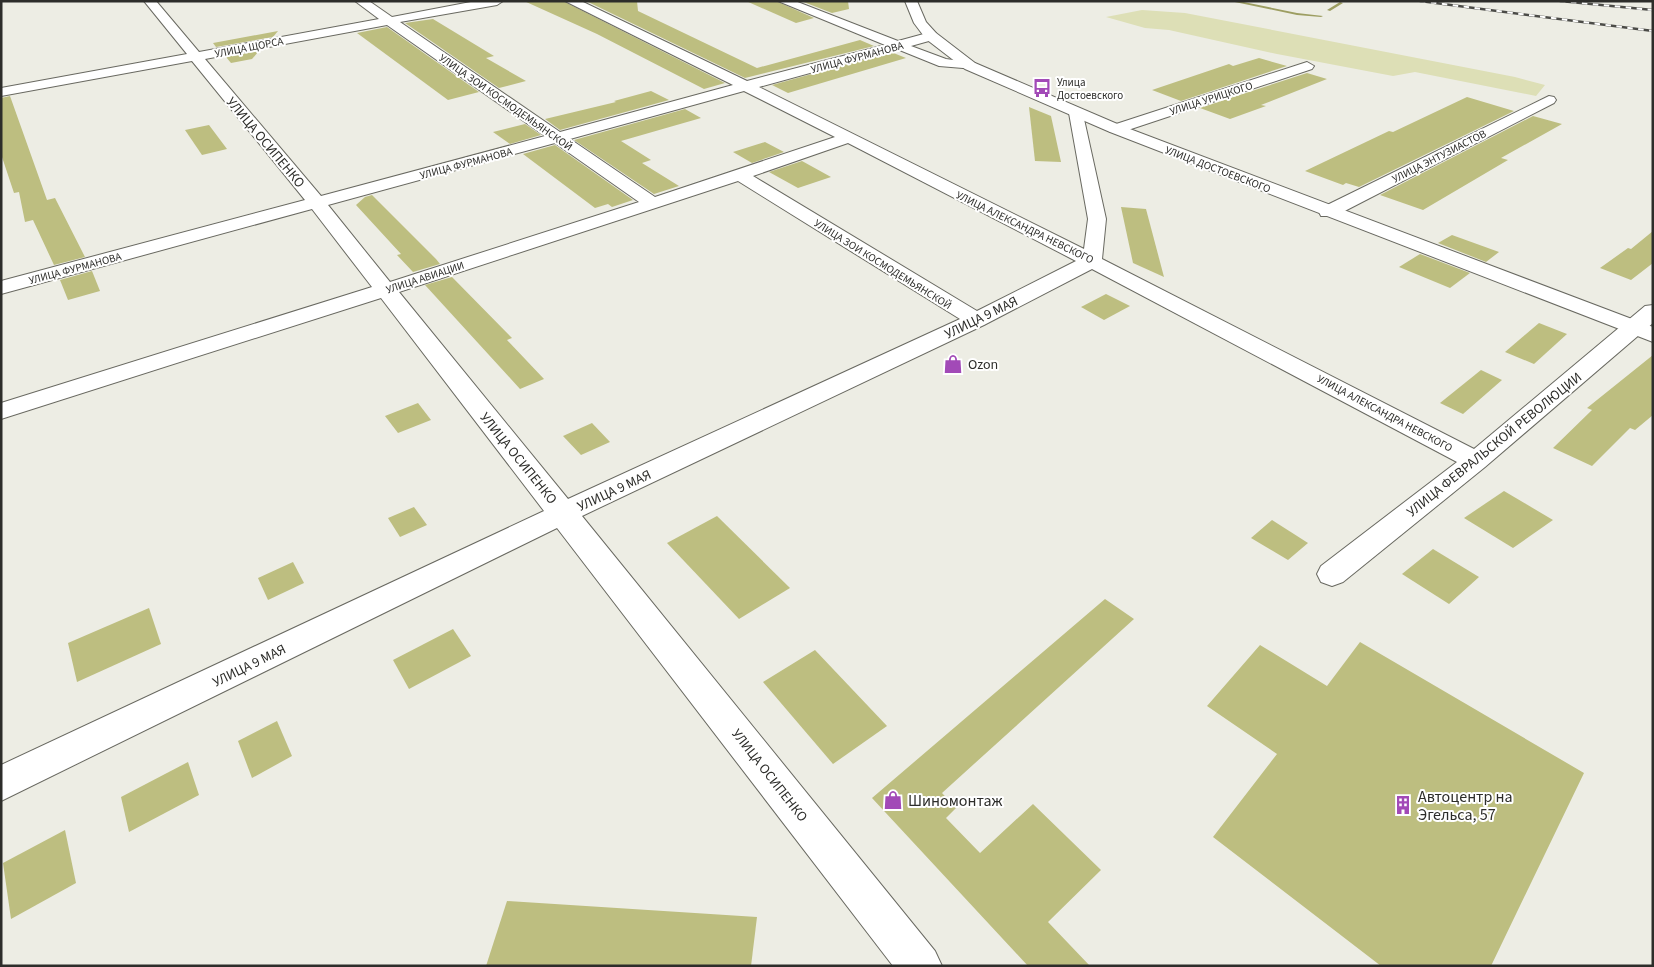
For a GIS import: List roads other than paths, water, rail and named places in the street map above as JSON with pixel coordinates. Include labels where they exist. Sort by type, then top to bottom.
[{"type":"street","name":"УЛИЦА ОСИПЕНКО","points":[[150,1],[194,57],[316,202],[384,290],[564,513],[920,966]]},
{"type":"street","name":"УЛИЦА ЗОИ КОСМОДЕМЬЯНСКОЙ","points":[[361,1],[387,21],[652,204]]},
{"type":"street","name":"УЛИЦА ЩОРСА","points":[[1,92],[497,1]]},
{"type":"street","name":"УЛИЦА АЛЕКСАНДРА НЕВСКОГО","points":[[571,1],[749,86],[846,138],[1092,260],[1476,461]]},
{"type":"street","name":"УЛИЦА ДОСТОЕВСКОГО","points":[[784,1],[944,63],[970,66],[1116,129],[1328,212],[1646,325]]},
{"type":"street","points":[[911,1],[920,23],[931,36],[970,66]]},
{"type":"street","name":"УЛИЦА ФУРМАНОВА","points":[[1,288],[931,36]]},
{"type":"street","name":"УЛИЦА УРИЦКОГО","points":[[1116,129],[1307,66]]},
{"type":"street","name":"УЛИЦА ЭНТУЗИАСТОВ","points":[[1328,212],[1549,100]]},
{"type":"street","points":[[1077,113],[1097,220],[1092,260]]},
{"type":"street","name":"УЛИЦА АВИАЦИИ","points":[[1,411],[652,204],[846,138]]},
{"type":"street","name":"УЛИЦА ЗОИ КОСМОДЕМЬЯНСКОЙ","points":[[740,175],[976,320]]},
{"type":"street","name":"УЛИЦА 9 МАЯ","points":[[1,784],[564,513],[976,320],[1092,260]]},
{"type":"street","name":"УЛИЦА ФЕВРАЛЬСКОЙ РЕВОЛЮЦИИ","points":[[1332,574],[1646,325]]},
{"type":"waterway","points":[[1232,1],[1297,14],[1321,16]]},
{"type":"waterway","points":[[1329,10],[1341,3]]},
{"type":"railway","points":[[1420,1],[1653,31]]},
{"type":"railway","points":[[1560,1],[1653,10]]},
{"type":"place","name":"Улица Достоевского","points":[[1042,88]]},
{"type":"place","name":"Ozon","points":[[953,364]]},
{"type":"place","name":"Шиномонтаж","points":[[893,800]]},
{"type":"place","name":"Автоцентр на Эгельса, 57","points":[[1403,805]]}]
